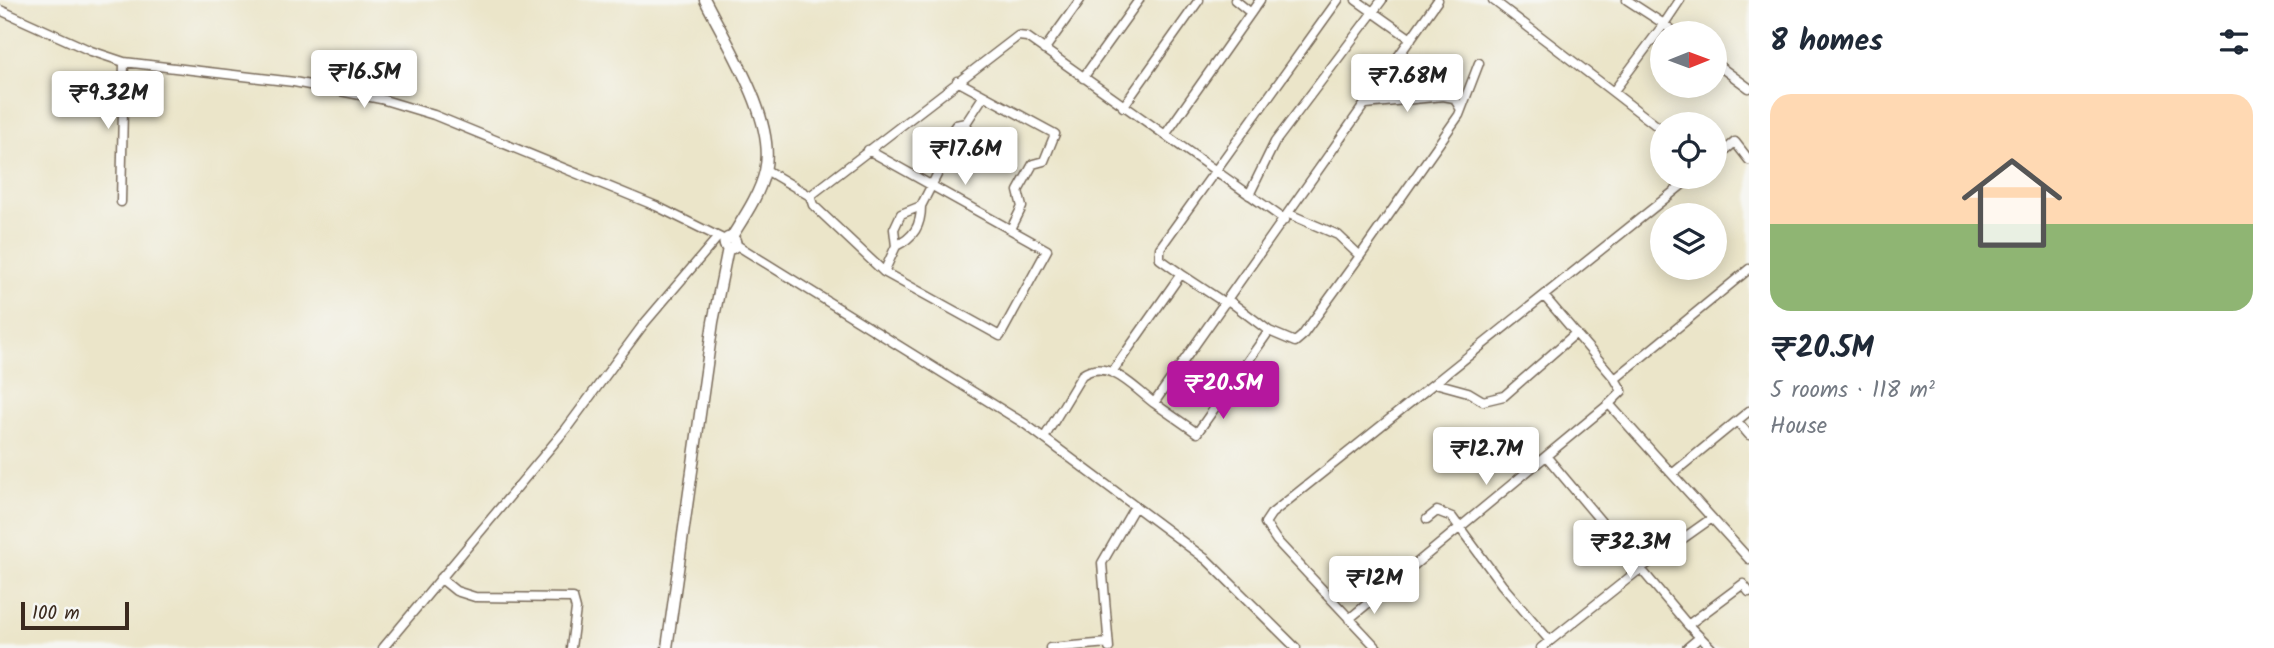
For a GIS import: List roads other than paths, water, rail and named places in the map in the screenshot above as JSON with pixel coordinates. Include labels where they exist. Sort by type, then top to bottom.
[{"type":"main road","points":[[667,648],[713,322],[728,242],[757,193],[766,170],[767,149],[760,118],[705,0]]},
{"type":"street","points":[[1044,50],[1080,0]]},
{"type":"street","points":[[1083,78],[1139,0]]},
{"type":"street","points":[[1123,107],[1199,0]]},
{"type":"street","points":[[1235,0],[1251,13]]},
{"type":"street","points":[[1165,135],[1260,0]]},
{"type":"street","points":[[1338,0],[1160,248],[1160,260],[1290,342],[1299,340],[1459,115],[1479,63]]},
{"type":"street","points":[[1356,0],[1411,39]]},
{"type":"street","points":[[1249,195],[1275,142],[1382,0]]},
{"type":"street","points":[[1154,403],[1438,0]]},
{"type":"street","points":[[1493,0],[1650,121]]},
{"type":"street","points":[[1627,0],[1659,21]]},
{"type":"street","points":[[1666,21],[1680,0]]},
{"type":"street","points":[[0,10],[91,51],[124,62],[294,82],[382,99],[434,114],[656,206],[728,242],[1044,438],[1207,560],[1296,648]]},
{"type":"street","points":[[810,196],[1018,36],[1027,37],[1249,195],[1287,217],[1338,235],[1360,256]]},
{"type":"street","points":[[1613,92],[1650,43]]},
{"type":"street","points":[[121,202],[124,62]]},
{"type":"street","points":[[1727,72],[1749,89]]},
{"type":"street","points":[[957,81],[1055,134],[1044,161],[1033,164],[1018,191],[1022,208],[1011,229]]},
{"type":"street","points":[[1366,104],[1443,96],[1459,102],[1459,115]]},
{"type":"street","points":[[896,246],[911,239],[921,220],[921,206],[944,161],[942,144],[956,125],[966,123],[983,97]]},
{"type":"street","points":[[944,161],[957,158],[970,135],[966,123]]},
{"type":"street","points":[[1727,149],[1735,142],[1749,160]]},
{"type":"street","points":[[766,170],[810,196],[813,205],[884,272],[1000,336],[1047,250],[869,150]]},
{"type":"street","points":[[1377,648],[1276,541],[1265,523],[1271,513],[1677,189]]},
{"type":"street","points":[[884,272],[896,246],[894,229],[901,214],[921,206]]},
{"type":"street","points":[[383,648],[566,429],[643,325],[728,242]]},
{"type":"street","points":[[1615,379],[1749,269]]},
{"type":"street","points":[[1112,372],[1181,274]]},
{"type":"street","points":[[1349,619],[1622,391],[1615,379],[1544,296]]},
{"type":"street","points":[[1044,438],[1082,375],[1096,369],[1112,372],[1197,433],[1269,331]]},
{"type":"street","points":[[1435,383],[1468,392],[1483,401],[1494,401],[1504,396],[1576,333]]},
{"type":"street","points":[[1609,404],[1749,559]]},
{"type":"street","points":[[1672,474],[1749,411]]},
{"type":"street","points":[[1737,421],[1749,435]]},
{"type":"street","points":[[1546,456],[1699,638],[1711,648]]},
{"type":"street","points":[[1050,648],[1108,645],[1102,563],[1135,506]]},
{"type":"street","points":[[1427,519],[1434,511],[1440,511],[1460,526],[1502,585],[1550,640]]},
{"type":"street","points":[[1541,648],[1640,569],[1712,518]]},
{"type":"street","points":[[440,578],[456,591],[475,597],[573,598],[576,609],[571,648]]},
{"type":"street","points":[[1688,625],[1747,585]]},
{"type":"street","points":[[1687,648],[1699,638]]}]
